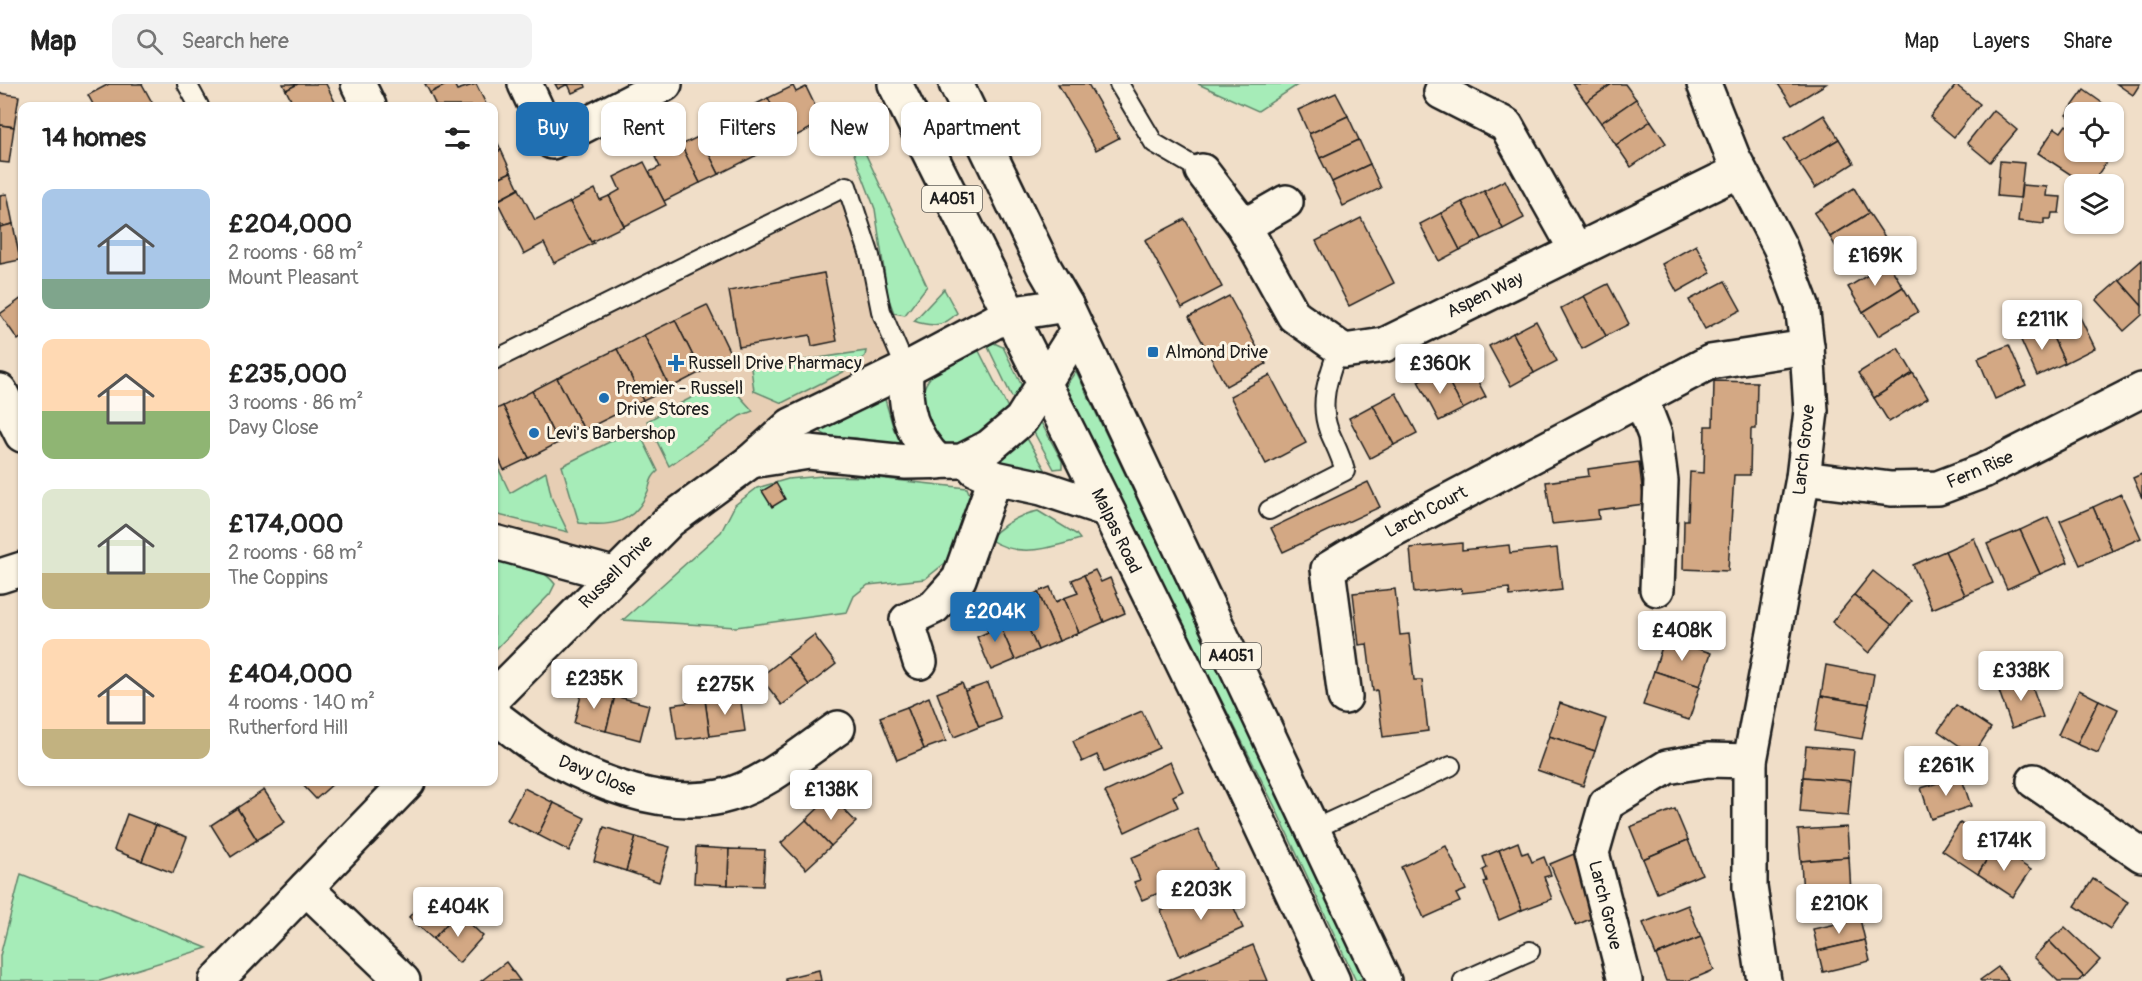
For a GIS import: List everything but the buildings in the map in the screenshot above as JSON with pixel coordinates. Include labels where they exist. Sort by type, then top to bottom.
[{"type":"street","points":[[358,84],[367,102]]},
{"type":"street","points":[[525,84],[552,142],[665,84]]},
{"type":"street","name":"Malpas Road","points":[[895,84],[1278,861],[1333,981]]},
{"type":"street","name":"A4051","points":[[956,84],[1071,318],[1384,981]]},
{"type":"street","name":"Larch Grove","points":[[1704,84],[1739,171],[1783,257],[1802,305],[1807,347],[1811,411],[1803,477],[1750,762],[1750,887],[1764,981]]},
{"type":"street","points":[[1441,92],[1506,125],[1576,250]]},
{"type":"street","points":[[1202,171],[1244,226],[1294,316],[1339,347]]},
{"type":"street","name":"Aspen Way","points":[[1339,347],[1344,351],[1384,345],[1739,171]]},
{"type":"street","points":[[1244,226],[1286,202]]},
{"type":"street","name":"Russell Drive","points":[[498,693],[613,574],[669,521],[751,461],[791,425],[906,369],[1009,314],[1071,318],[1043,383],[1021,420],[989,447],[950,461],[906,462],[809,452],[751,461]]},
{"type":"street","name":"Larch Court","points":[[1345,698],[1328,569],[1389,532],[1710,362],[1807,347]]},
{"type":"street","name":"Russell Drive","points":[[906,369],[905,388],[910,422],[921,445],[950,461],[995,478],[1042,488],[1105,509]]},
{"type":"street","name":"Fern Rise","points":[[1803,477],[1891,489],[1938,488],[1983,471],[2142,390]]},
{"type":"street","points":[[0,391],[18,427]]},
{"type":"street","points":[[1641,399],[1655,435],[1661,481],[1657,589]]},
{"type":"street","points":[[920,662],[907,620],[934,607],[959,579],[995,478]]},
{"type":"street","points":[[498,543],[613,574]]},
{"type":"street","points":[[0,576],[18,570]]},
{"type":"street","name":"Davy Close","points":[[498,719],[552,758],[613,785],[643,794],[691,800],[722,797],[770,776],[838,728]]},
{"type":"street","name":"Larch Grove","points":[[1625,981],[1592,853],[1606,804],[1667,768],[1708,760],[1750,762]]},
{"type":"street","points":[[2034,781],[2142,855]]},
{"type":"street","points":[[216,981],[404,786]]},
{"type":"street","points":[[306,888],[403,981]]},
{"type":"lane","points":[[187,84],[197,102]]},
{"type":"lane","points":[[1119,84],[1154,143],[1202,171]]},
{"type":"lane","points":[[498,358],[847,186],[870,256],[881,311],[906,369]]},
{"type":"lane","points":[[1269,510],[1345,471],[1341,452],[1329,430],[1324,407],[1326,384],[1339,347]]},
{"type":"lane","points":[[1314,829],[1451,766]]},
{"type":"lane","points":[[1463,981],[1530,951]]},
{"type":"shaded area","points":[[847,186],[906,369],[791,425],[613,574],[498,543],[498,358]]},
{"type":"green space","points":[[1198,84],[1299,84],[1258,111]]},
{"type":"green space","points":[[855,156],[867,156],[927,286],[905,315],[894,313],[888,297],[875,209]]},
{"type":"green space","points":[[944,289],[957,313],[947,321],[937,324],[914,321]]},
{"type":"green space","points":[[994,343],[1003,347],[1021,384],[1016,399],[1012,397],[987,345]]},
{"type":"green space","points":[[978,349],[1009,410],[991,427],[952,449],[944,446],[933,435],[924,410],[922,396],[931,376],[951,362]]},
{"type":"green space","points":[[866,351],[865,356],[849,369],[782,403],[754,391],[751,368]]},
{"type":"green space","points":[[1076,371],[1364,978],[1356,981],[1274,805],[1064,388]]},
{"type":"green space","points":[[725,380],[753,411],[740,416],[669,466],[647,421]]},
{"type":"green space","points":[[884,396],[894,430],[911,449],[856,438],[827,436],[821,432],[823,426]]},
{"type":"green space","points":[[1038,417],[1062,461],[1062,468],[1054,469],[1031,427]]},
{"type":"green space","points":[[637,428],[658,471],[652,478],[643,502],[629,517],[620,521],[601,524],[579,523],[562,466]]},
{"type":"green space","points":[[1024,433],[1046,471],[1003,463],[995,458]]},
{"type":"green space","points":[[498,468],[510,493],[546,472],[552,499],[568,532],[498,515]]},
{"type":"green space","points":[[823,476],[868,477],[967,488],[972,500],[949,560],[925,579],[868,585],[854,596],[847,612],[736,627],[623,620],[721,532],[735,505],[757,488],[788,479]]},
{"type":"green space","points":[[1038,511],[1076,534],[1080,539],[1045,548],[1022,550],[1011,549],[989,539],[1011,521]]},
{"type":"green space","points":[[498,556],[519,561],[543,572],[555,584],[550,594],[498,647]]},
{"type":"green space","points":[[21,874],[207,948],[100,981],[0,981],[0,956]]},
{"type":"place","name":"Almond Drive","points":[[1153,352]]},
{"type":"place","name":"Russell Drive Pharmacy","points":[[676,363]]},
{"type":"place","name":"Premier - Russell Drive Stores","points":[[604,398]]},
{"type":"place","name":"Levi's Barbershop","points":[[534,433]]}]
